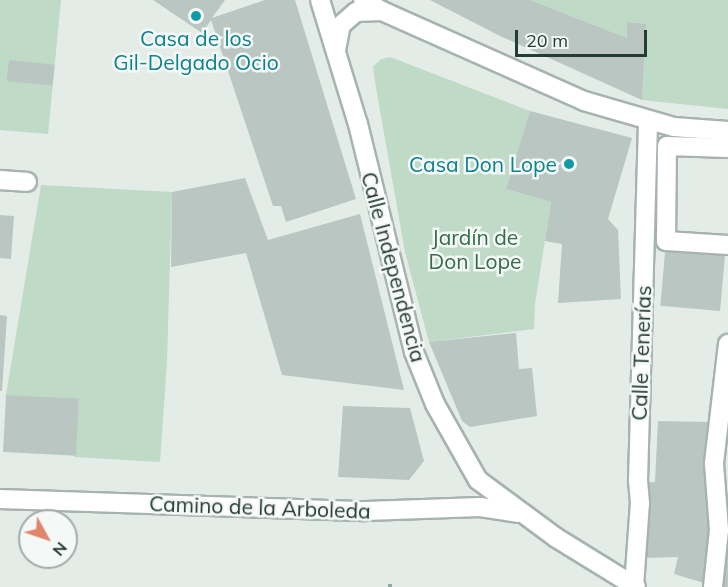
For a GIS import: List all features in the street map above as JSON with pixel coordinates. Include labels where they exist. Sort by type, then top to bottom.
[{"type":"street","name":"Calle Independencia","points":[[320,0],[358,124],[414,352],[435,404],[478,480],[519,513],[635,586]]},
{"type":"street","points":[[363,0],[382,11],[584,101],[648,120],[673,136],[728,147]]},
{"type":"street","points":[[336,55],[341,25],[356,12],[382,11]]},
{"type":"street","name":"Calle Tenerías","points":[[635,586],[640,503],[638,481],[648,120]]},
{"type":"street","points":[[673,136],[728,131]]},
{"type":"street","points":[[673,136],[667,146],[666,241],[728,245]]},
{"type":"street","points":[[0,180],[27,182]]},
{"type":"street","points":[[713,587],[719,530],[728,344]]},
{"type":"street","name":"Camino de la Arboleda","points":[[0,499],[366,511],[480,507],[519,513]]},
{"type":"green space","points":[[0,0],[61,0],[48,134],[0,130]]},
{"type":"green space","points":[[530,0],[728,0],[728,109],[642,100],[646,24],[627,22],[627,38]]},
{"type":"green space","name":"Jardín de Don Lope","points":[[390,57],[530,111],[506,189],[551,202],[535,304],[534,329],[429,342],[405,252],[373,67],[381,59]]},
{"type":"green space","points":[[41,185],[172,192],[167,362],[160,462],[74,457],[79,400],[6,395]]},
{"type":"building","points":[[153,0],[225,0],[212,18],[265,0],[295,0],[356,199],[286,222],[281,206],[273,206],[211,20],[202,33]]},
{"type":"building","points":[[430,0],[530,0],[627,38],[627,22],[646,24],[642,100],[500,36]]},
{"type":"building","points":[[9,60],[55,65],[53,86],[7,81]]},
{"type":"building","name":"Casa Don Lope","points":[[530,111],[632,138],[608,219],[618,230],[621,299],[558,303],[562,244],[545,241],[551,202],[506,189]]},
{"type":"building","points":[[245,178],[268,240],[360,214],[404,390],[282,375],[246,253],[171,267],[172,192]]},
{"type":"building","points":[[0,215],[14,216],[11,259],[0,258]]},
{"type":"building","points":[[666,241],[726,246],[720,311],[660,306]]},
{"type":"building","points":[[0,315],[7,316],[2,391],[0,391]]},
{"type":"building","points":[[516,333],[519,369],[532,368],[537,416],[470,427],[462,421],[429,342]]},
{"type":"building","points":[[6,395],[79,399],[76,456],[3,452]]},
{"type":"building","points":[[343,406],[410,408],[424,461],[409,480],[338,477]]},
{"type":"building","points":[[658,421],[711,422],[705,469],[711,543],[704,583],[674,574],[678,557],[640,558],[644,483],[655,482]]},
{"type":"building","points":[[726,538],[728,538],[728,587],[723,587]]},
{"type":"place","name":"Casa de los Gil-Delgado Ocio","points":[[196,16]]},
{"type":"place","name":"Casa Don Lope","points":[[569,164]]}]
